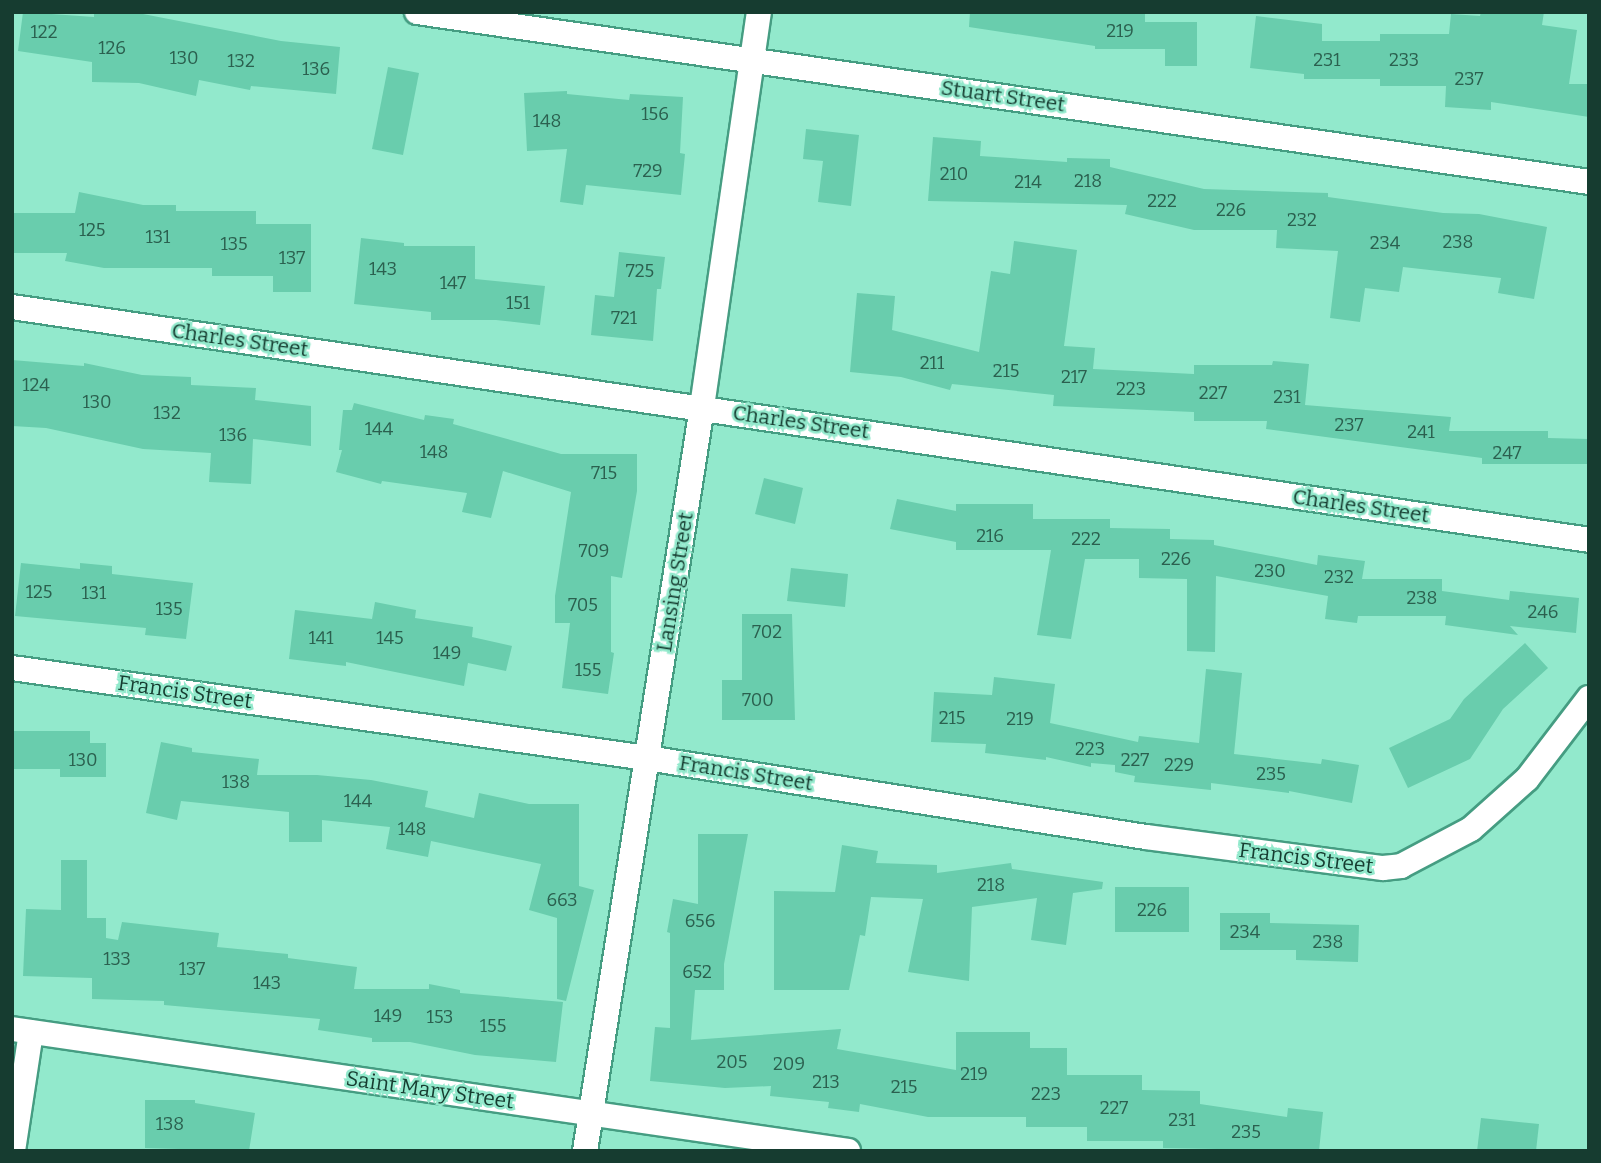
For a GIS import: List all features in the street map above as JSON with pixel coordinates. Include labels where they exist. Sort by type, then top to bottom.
[{"type":"street","name":"Stuart Street","points":[[416,12],[1589,182]]},
{"type":"street","name":"Lansing Street","points":[[584,1151],[702,407],[759,12]]},
{"type":"street","name":"Charles Street","points":[[12,307],[1589,540]]},
{"type":"street","name":"Francis Street","points":[[12,668],[647,758],[1146,837],[1383,868],[1401,866],[1471,829],[1527,779],[1589,698]]},
{"type":"street","name":"Saint Mary Street","points":[[22,1031],[848,1151]]},
{"type":"street","points":[[13,1151],[22,1031]]},
{"type":"building","points":[[23,12],[94,17],[94,13],[143,14],[281,41],[340,47],[336,94],[251,86],[250,90],[199,80],[196,96],[139,83],[92,82],[92,62],[18,51]]},
{"type":"building","points":[[970,12],[1145,12],[1145,22],[1197,22],[1197,66],[1165,66],[1165,49],[1095,49],[1095,46],[969,27]]},
{"type":"building","points":[[1481,12],[1544,12],[1542,25],[1577,30],[1569,84],[1589,84],[1589,117],[1491,102],[1491,110],[1445,107],[1446,86],[1380,86],[1380,79],[1304,79],[1304,74],[1250,68],[1256,16],[1322,24],[1322,41],[1380,41],[1380,34],[1449,34],[1451,14],[1480,16]]},
{"type":"building","points":[[388,67],[419,73],[403,155],[372,149]]},
{"type":"building","points":[[567,91],[567,94],[629,100],[630,94],[683,97],[680,153],[685,154],[681,195],[586,185],[583,205],[560,202],[567,149],[527,151],[524,93]]},
{"type":"building","points":[[806,129],[859,135],[851,206],[818,202],[823,161],[803,159]]},
{"type":"building","points":[[933,137],[981,141],[980,156],[1067,162],[1067,158],[1110,159],[1110,167],[1204,189],[1328,193],[1328,197],[1443,213],[1479,214],[1547,227],[1534,299],[1498,293],[1501,278],[1403,267],[1399,292],[1365,288],[1360,322],[1330,318],[1338,251],[1276,248],[1277,230],[1194,230],[1125,214],[1127,205],[928,201]]},
{"type":"building","points":[[79,192],[143,205],[176,205],[176,211],[256,211],[256,224],[311,224],[311,292],[273,292],[273,276],[212,276],[212,268],[104,268],[65,261],[67,253],[12,253],[12,213],[75,213]]},
{"type":"building","points":[[361,238],[404,243],[404,246],[475,246],[475,279],[545,286],[540,325],[496,320],[431,320],[431,312],[354,304]]},
{"type":"building","points":[[1014,241],[1077,250],[1064,346],[1095,348],[1093,369],[1194,374],[1194,365],[1272,365],[1273,361],[1309,364],[1305,405],[1451,417],[1449,431],[1548,431],[1548,438],[1589,439],[1589,464],[1482,464],[1482,458],[1266,429],[1267,421],[1194,421],[1194,412],[1053,406],[1054,395],[952,384],[950,390],[901,377],[850,372],[857,293],[895,296],[892,330],[979,352],[991,271],[1010,274]]},
{"type":"building","points":[[619,252],[665,257],[661,289],[657,289],[653,341],[591,335],[595,295],[614,297]]},
{"type":"building","points":[[12,360],[84,366],[84,363],[142,375],[191,377],[191,385],[256,388],[255,400],[311,406],[311,446],[253,439],[251,484],[209,482],[211,453],[143,449],[46,428],[12,426]]},
{"type":"building","points":[[354,403],[424,420],[425,415],[454,419],[453,424],[561,454],[637,454],[637,491],[622,578],[611,576],[611,652],[614,653],[608,694],[562,688],[570,623],[555,623],[555,596],[571,492],[503,471],[491,518],[462,512],[467,493],[382,481],[381,484],[336,472],[342,450],[339,450],[343,410],[352,410]]},
{"type":"building","points":[[764,478],[803,488],[795,524],[755,514]]},
{"type":"building","points":[[897,499],[956,511],[956,504],[1033,504],[1033,519],[1110,519],[1110,528],[1170,529],[1170,539],[1214,540],[1214,545],[1317,565],[1318,555],[1365,561],[1362,579],[1442,579],[1442,591],[1509,600],[1510,591],[1579,598],[1576,633],[1510,626],[1518,635],[1445,625],[1446,616],[1358,616],[1357,623],[1325,619],[1328,596],[1216,576],[1215,652],[1187,651],[1187,579],[1139,578],[1139,559],[1085,559],[1071,639],[1037,635],[1051,550],[956,550],[956,542],[890,529]]},
{"type":"building","points":[[21,563],[80,569],[80,563],[112,566],[112,574],[193,583],[186,639],[145,635],[146,628],[15,616]]},
{"type":"building","points":[[791,568],[848,574],[845,607],[787,601]]},
{"type":"building","points":[[375,602],[416,610],[415,618],[473,627],[472,637],[512,646],[506,671],[468,663],[464,686],[346,662],[346,666],[289,659],[295,610],[372,619]]},
{"type":"building","points":[[742,614],[792,614],[795,720],[722,720],[722,680],[742,680]]},
{"type":"building","points":[[1525,643],[1548,668],[1503,709],[1470,759],[1408,788],[1389,748],[1450,719],[1464,699]]},
{"type":"building","points":[[1206,669],[1242,673],[1234,754],[1321,764],[1322,759],[1359,765],[1352,803],[1289,791],[1211,783],[1211,790],[1134,782],[1135,776],[1115,772],[1115,765],[1091,763],[1091,767],[1046,757],[1046,760],[985,753],[986,744],[931,742],[934,692],[992,695],[994,677],[1055,684],[1050,723],[1138,742],[1139,736],[1199,743]]},
{"type":"building","points":[[12,731],[90,731],[90,743],[106,743],[106,777],[60,777],[60,769],[12,769]]},
{"type":"building","points":[[161,742],[192,748],[192,752],[259,759],[257,775],[317,775],[371,780],[428,791],[425,807],[474,818],[479,793],[529,804],[579,804],[579,886],[594,890],[566,1001],[557,999],[557,918],[529,910],[541,864],[431,841],[428,857],[386,849],[390,827],[322,820],[322,842],[289,842],[289,812],[181,801],[177,820],[146,813]]},
{"type":"building","points":[[698,834],[748,834],[724,964],[724,990],[695,990],[691,1040],[841,1029],[837,1049],[956,1070],[956,1032],[1030,1032],[1030,1048],[1067,1048],[1067,1075],[1142,1075],[1142,1090],[1200,1091],[1200,1104],[1287,1117],[1288,1108],[1323,1112],[1319,1151],[1163,1148],[1163,1141],[1087,1141],[1087,1127],[1026,1127],[1026,1117],[928,1117],[860,1104],[859,1112],[828,1108],[829,1102],[770,1096],[771,1086],[725,1088],[650,1081],[655,1027],[670,1028],[670,933],[667,932],[673,899],[698,904]]},
{"type":"building","points":[[842,845],[878,851],[876,863],[937,865],[937,873],[1011,863],[1012,869],[1103,882],[1102,889],[1073,893],[1066,945],[1031,940],[1037,898],[972,907],[969,981],[908,972],[923,899],[871,897],[865,936],[860,935],[849,990],[774,990],[774,891],[835,892]]},
{"type":"building","points":[[61,860],[87,860],[87,918],[106,918],[106,938],[118,940],[122,922],[219,933],[217,947],[288,954],[288,958],[357,967],[354,989],[429,989],[429,984],[460,990],[460,993],[563,1002],[556,1062],[475,1055],[410,1042],[372,1042],[372,1038],[318,1030],[320,1019],[164,1005],[164,1001],[92,999],[92,978],[23,976],[26,909],[61,910]]},
{"type":"building","points":[[1115,887],[1189,887],[1189,932],[1115,932]]},
{"type":"building","points":[[1220,913],[1270,913],[1270,923],[1359,925],[1358,962],[1296,960],[1296,950],[1220,950]]},
{"type":"building","points":[[145,1100],[195,1100],[195,1103],[255,1113],[249,1151],[145,1148]]},
{"type":"building","points":[[1481,1118],[1539,1124],[1536,1151],[1477,1151]]}]
